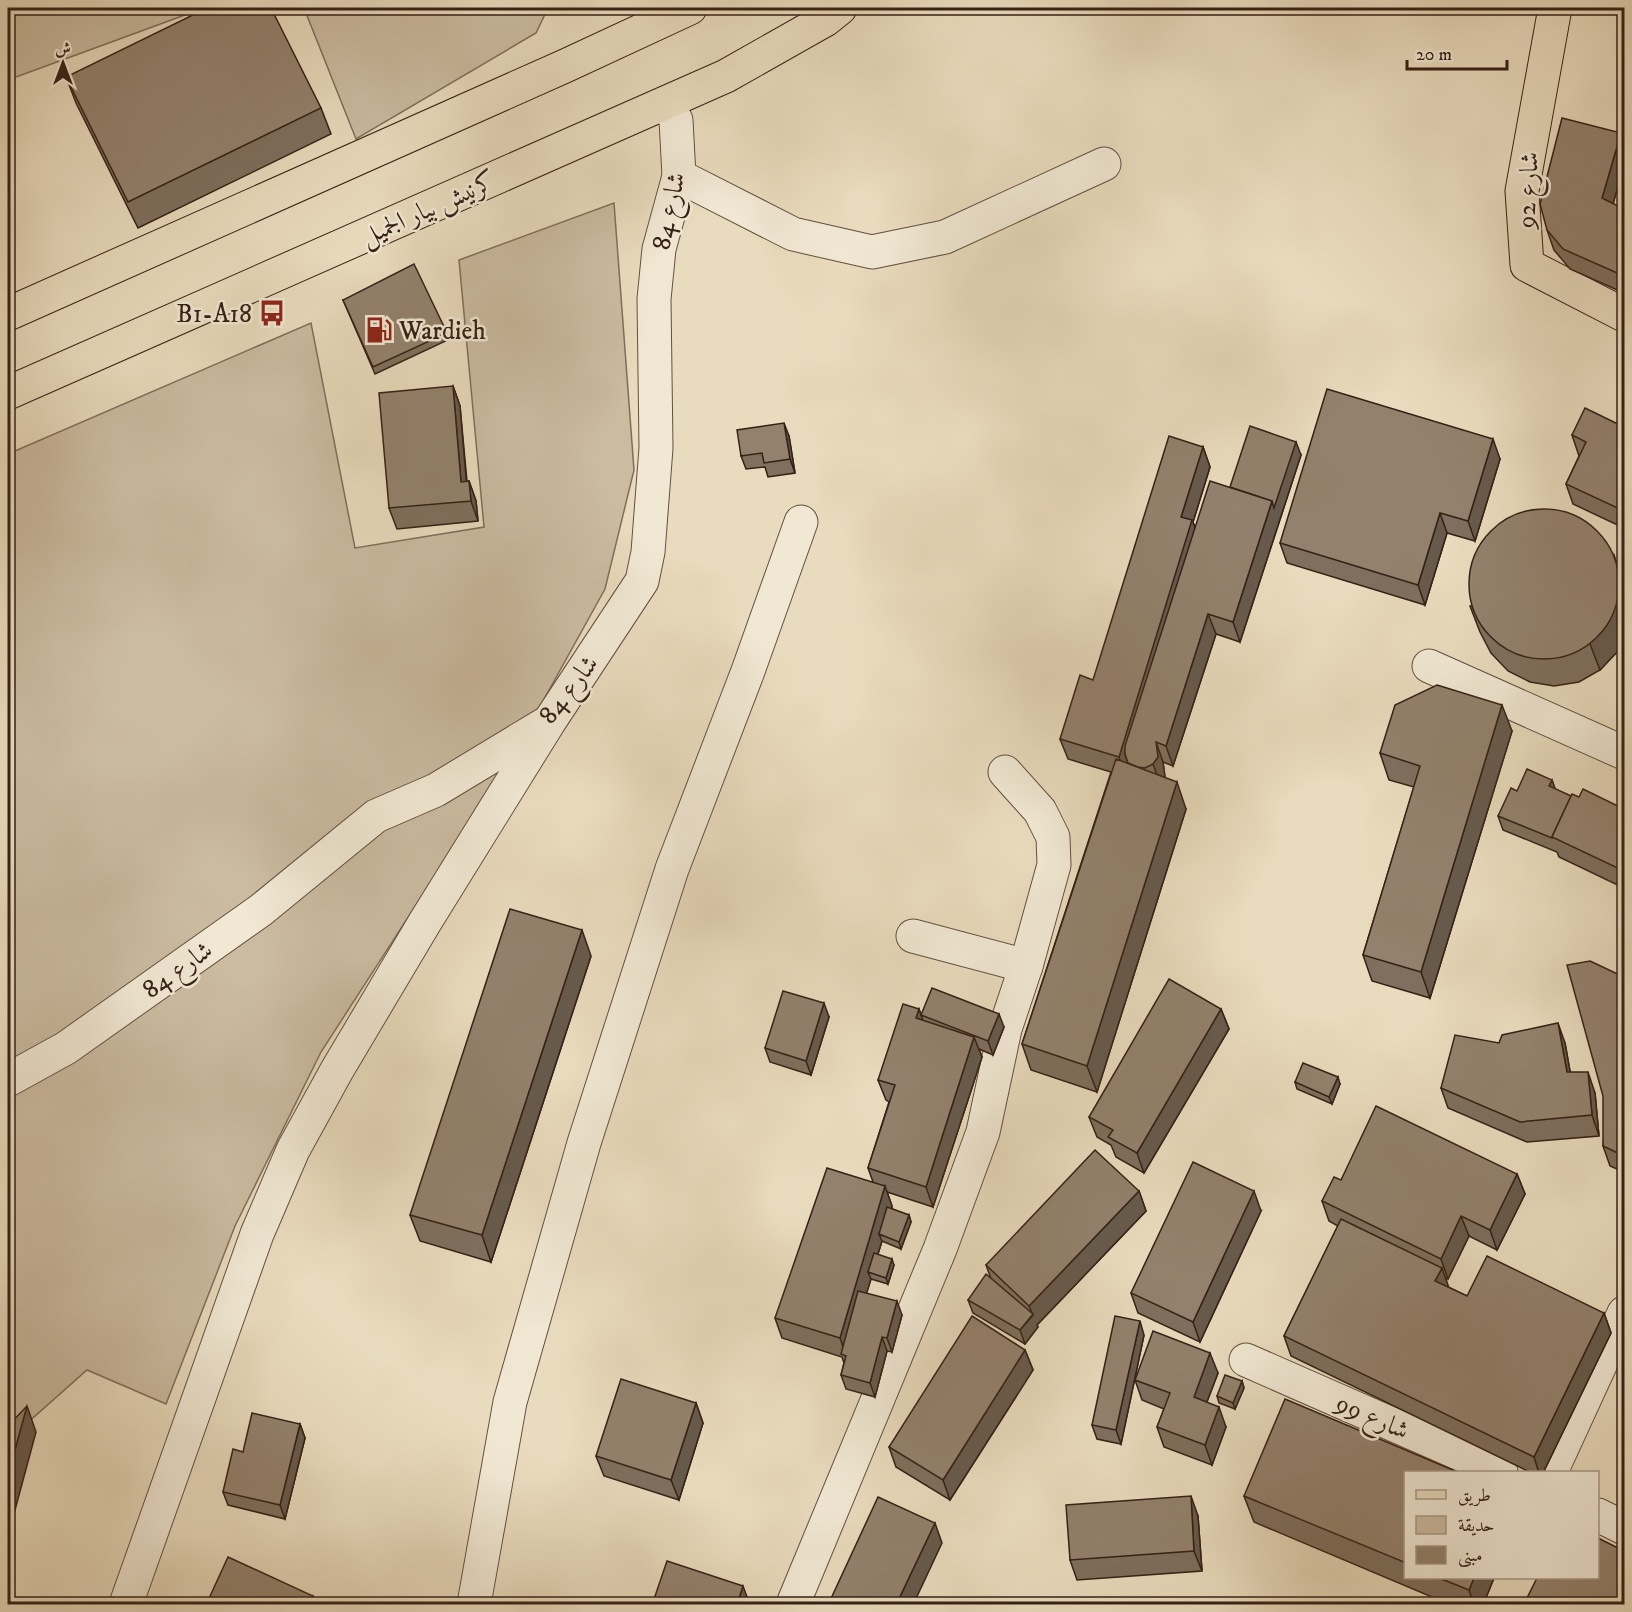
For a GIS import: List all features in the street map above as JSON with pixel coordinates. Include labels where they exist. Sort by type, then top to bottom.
[{"type":"main road","points":[[8,314],[690,8]]},
{"type":"main road","name":"كرنيش بيار الجميل","points":[[8,393],[726,76],[825,20],[840,8]]},
{"type":"main road","name":"شارع 92","points":[[1555,8],[1522,191],[1527,265],[1624,315]]},
{"type":"street","name":"شارع 84","points":[[8,1080],[66,1048],[261,910],[376,816],[436,790],[549,722],[642,582],[648,552],[656,448],[654,299],[659,249],[679,176],[676,120],[666,103]]},
{"type":"street","points":[[679,176],[793,234],[872,252],[945,237],[1104,164]]},
{"type":"street","points":[[474,1605],[510,1402],[584,1143],[672,869],[748,671],[801,522]]},
{"type":"street","points":[[1429,666],[1624,753]]},
{"type":"street","points":[[126,1605],[257,1234],[293,1150],[337,1070],[425,922],[549,722]]},
{"type":"street","points":[[793,1605],[940,1249],[972,1164],[983,1132],[1005,1029],[1026,966],[1054,866],[1053,837],[1040,811],[1005,772]]},
{"type":"street","points":[[913,936],[1026,966]]},
{"type":"street","points":[[1552,1471],[1624,1313]]},
{"type":"street","name":"شارع 99","points":[[1246,1360],[1496,1471]]},
{"type":"street","points":[[1599,1516],[1624,1528]]},
{"type":"green space","points":[[8,8],[204,8],[8,80]]},
{"type":"green space","points":[[304,8],[548,8],[536,33],[356,139]]},
{"type":"green space","points":[[614,203],[634,470],[605,589],[513,755],[321,1052],[235,1226],[166,1404],[87,1370],[8,1440],[8,454],[311,323],[355,548],[484,527],[459,260]]},
{"type":"building","points":[[207,8],[271,8],[321,108],[128,202],[66,77]]},
{"type":"building","points":[[1624,87],[1624,104],[1620,103]]},
{"type":"building","points":[[1562,118],[1621,133],[1602,198],[1624,209],[1624,276],[1563,249],[1547,230],[1540,204]]},
{"type":"building","points":[[414,264],[447,333],[373,367],[343,300]]},
{"type":"building","points":[[453,386],[461,482],[469,481],[471,501],[389,508],[379,393]]},
{"type":"building","points":[[1327,389],[1493,439],[1468,521],[1440,513],[1418,585],[1280,543]]},
{"type":"building","points":[[1585,408],[1624,427],[1624,511],[1566,484],[1586,442],[1572,435]]},
{"type":"building","points":[[784,423],[790,459],[764,463],[762,453],[741,456],[737,430]]},
{"type":"building","points":[[1250,426],[1296,442],[1274,508],[1272,501],[1230,487]]},
{"type":"building","points":[[1169,436],[1203,447],[1181,517],[1192,520],[1119,757],[1060,739],[1080,675],[1093,680]]},
{"type":"building","points":[[1210,481],[1272,501],[1233,622],[1208,614],[1166,746],[1156,742],[1158,757],[1153,764],[1145,768],[1138,767],[1128,763],[1125,746]]},
{"type":"building","points":[[1544,509],[1573,514],[1586,521],[1597,531],[1607,542],[1614,555],[1619,584],[1614,613],[1607,626],[1597,637],[1586,647],[1573,654],[1544,659],[1515,654],[1502,647],[1491,637],[1481,626],[1474,613],[1469,584],[1474,555],[1481,542],[1491,531],[1502,521],[1515,514]]},
{"type":"building","points":[[1437,685],[1502,705],[1421,972],[1363,955],[1420,766],[1380,753],[1395,705]]},
{"type":"building","points":[[1116,759],[1177,782],[1087,1066],[1022,1044]]},
{"type":"building","points":[[1527,769],[1552,780],[1549,786],[1571,796],[1552,838],[1498,816],[1511,788],[1517,791]]},
{"type":"building","points":[[1583,789],[1624,809],[1624,871],[1552,837],[1572,794],[1579,797]]},
{"type":"building","points":[[510,909],[582,930],[482,1235],[410,1215]]},
{"type":"building","points":[[1590,961],[1624,977],[1624,1156],[1603,1146],[1603,1096],[1567,965]]},
{"type":"building","points":[[1169,979],[1221,1009],[1137,1153],[1108,1137],[1113,1130],[1089,1117]]},
{"type":"building","points":[[932,988],[999,1014],[988,1041],[921,1015]]},
{"type":"building","points":[[783,991],[824,1003],[806,1061],[765,1048]]},
{"type":"building","points":[[903,1004],[919,1009],[916,1018],[974,1037],[926,1187],[868,1168],[895,1085],[878,1080]]},
{"type":"building","points":[[1558,1023],[1567,1072],[1588,1072],[1592,1115],[1520,1122],[1441,1088],[1455,1035],[1499,1043],[1502,1035]]},
{"type":"building","points":[[1303,1063],[1338,1077],[1329,1097],[1295,1082]]},
{"type":"building","points":[[1376,1106],[1517,1174],[1490,1230],[1461,1216],[1441,1259],[1322,1201],[1334,1177],[1341,1180]]},
{"type":"building","points":[[1095,1150],[1139,1191],[1029,1306],[986,1265]]},
{"type":"building","points":[[1193,1162],[1254,1191],[1193,1322],[1131,1293]]},
{"type":"building","points":[[827,1168],[885,1186],[840,1338],[775,1318]]},
{"type":"building","points":[[887,1207],[909,1215],[899,1242],[879,1234]]},
{"type":"building","points":[[1341,1219],[1442,1268],[1435,1281],[1467,1296],[1487,1256],[1604,1313],[1534,1457],[1284,1336]]},
{"type":"building","points":[[874,1253],[892,1259],[886,1278],[868,1272]]},
{"type":"building","points":[[986,1274],[1033,1314],[1020,1330],[968,1300]]},
{"type":"building","points":[[858,1291],[897,1301],[887,1338],[882,1337],[870,1383],[841,1375],[846,1356],[841,1354]]},
{"type":"building","points":[[972,1316],[1025,1350],[943,1480],[889,1447]]},
{"type":"building","points":[[1115,1316],[1140,1321],[1116,1430],[1092,1425]]},
{"type":"building","points":[[1153,1331],[1210,1353],[1194,1397],[1219,1407],[1205,1445],[1157,1427],[1170,1393],[1135,1380]]},
{"type":"building","points":[[1225,1375],[1242,1381],[1233,1403],[1217,1396]]},
{"type":"building","points":[[621,1379],[696,1403],[671,1480],[596,1456]]},
{"type":"building","points":[[1285,1399],[1455,1471],[1404,1471],[1404,1562],[1244,1496]]},
{"type":"building","points":[[27,1406],[8,1475],[8,1426]]},
{"type":"building","points":[[252,1413],[300,1424],[280,1505],[223,1492],[233,1449],[243,1452]]},
{"type":"building","points":[[1191,1496],[1194,1551],[1070,1560],[1066,1505]]},
{"type":"building","points":[[878,1497],[935,1523],[896,1605],[828,1605]]},
{"type":"building","points":[[1599,1538],[1624,1551],[1624,1605],[1524,1604],[1536,1579],[1599,1579]]},
{"type":"building","points":[[228,1557],[313,1596],[309,1605],[206,1605]]},
{"type":"building","points":[[667,1561],[743,1586],[737,1605],[652,1605]]},
{"type":"building","points":[[1442,1579],[1474,1579],[1469,1590]]},
{"type":"place","name":"B1-A18","points":[[272,313]]},
{"type":"place","name":"Wardieh","points":[[379,330]]}]
